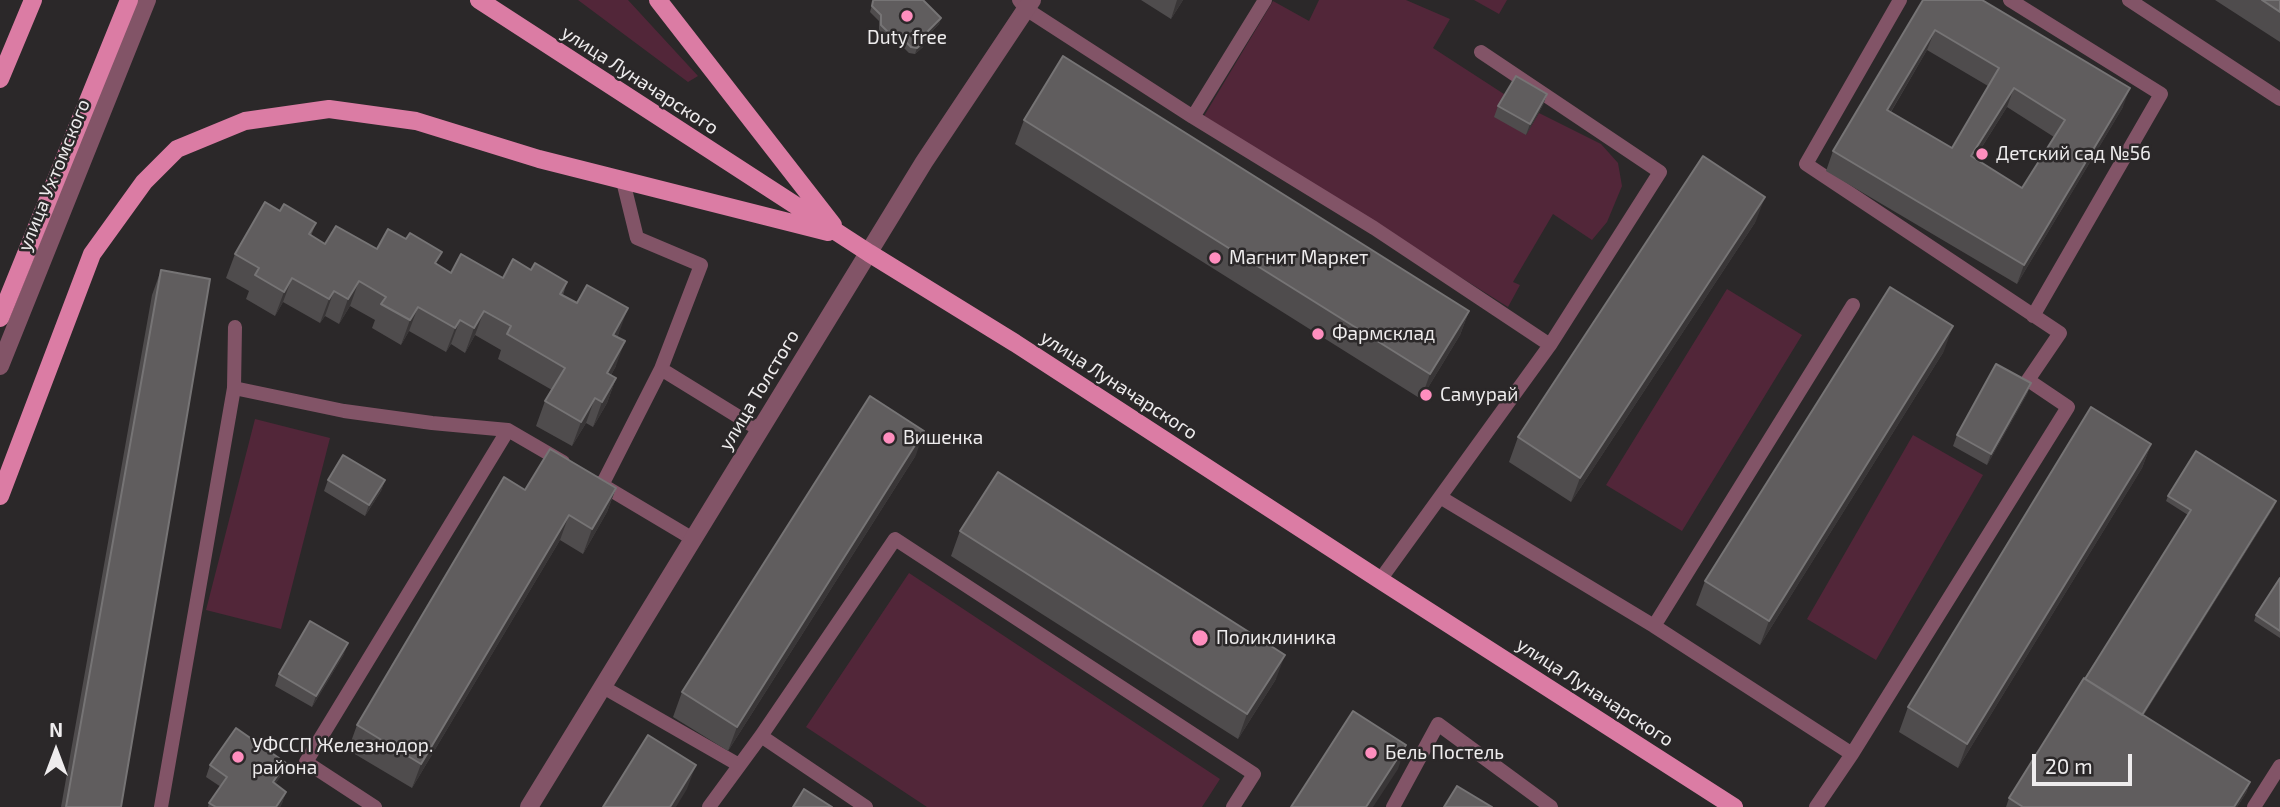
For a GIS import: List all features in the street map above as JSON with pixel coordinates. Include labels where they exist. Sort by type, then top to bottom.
[{"type":"main road","points":[[0,317],[129,0]]},
{"type":"main road","name":"улица Луначарского","points":[[479,0],[842,236],[1015,343],[1734,807]]},
{"type":"main road","points":[[657,0],[842,236]]},
{"type":"main road","points":[[0,53],[32,2]]},
{"type":"main road","points":[[0,79],[32,2]]},
{"type":"main road","points":[[0,496],[92,254],[144,182],[177,149],[245,121],[329,108],[416,121],[539,159],[842,236]]},
{"type":"street","name":"улица Ухтомского","points":[[0,366],[147,0]]},
{"type":"street","name":"улица Толстого","points":[[529,807],[924,162],[1026,3]]},
{"type":"lane","points":[[1193,117],[1265,0]]},
{"type":"lane","points":[[1816,807],[1852,754],[2068,407],[2028,380],[2060,333],[1806,164],[1900,0]]},
{"type":"lane","points":[[2010,0],[2161,94],[2033,316]]},
{"type":"lane","points":[[2129,0],[2280,99]]},
{"type":"lane","points":[[1026,3],[1193,117],[1374,228],[1550,345]]},
{"type":"lane","points":[[1380,580],[1550,345],[1660,172],[1481,52]]},
{"type":"lane","points":[[591,478],[661,369],[701,265],[637,238],[623,181]]},
{"type":"lane","points":[[1654,626],[1853,305]]},
{"type":"lane","points":[[161,807],[234,388],[235,327]]},
{"type":"lane","points":[[661,369],[760,430]]},
{"type":"lane","points":[[234,388],[344,411],[509,430],[693,538]]},
{"type":"lane","points":[[375,807],[306,762],[509,430]]},
{"type":"lane","points":[[1440,497],[1654,626],[1852,754]]},
{"type":"lane","points":[[709,807],[761,736],[895,538],[1254,774],[1233,807]]},
{"type":"lane","points":[[603,687],[739,765]]},
{"type":"lane","points":[[1393,807],[1438,724],[1551,807]]},
{"type":"lane","points":[[761,736],[866,807]]},
{"type":"lane","points":[[2255,807],[2280,766]]},
{"type":"shaded area","points":[[578,0],[628,0],[698,76],[688,82]]},
{"type":"shaded area","points":[[1319,0],[1406,0],[1450,19],[1433,48],[1507,96],[1526,135],[1539,113],[1601,144],[1618,163],[1622,186],[1607,222],[1592,240],[1553,214],[1513,282],[1520,285],[1508,307],[1204,116],[1273,1],[1309,21]]},
{"type":"shaded area","points":[[1474,0],[1507,0],[1499,14]]},
{"type":"shaded area","points":[[1727,289],[1802,335],[1682,531],[1606,485]]},
{"type":"shaded area","points":[[255,419],[330,438],[281,629],[206,610]]},
{"type":"shaded area","points":[[1913,435],[1983,475],[1876,660],[1807,619]]},
{"type":"shaded area","points":[[909,573],[1220,779],[1202,807],[927,807],[806,727]]},
{"type":"building","points":[[874,0],[923,0],[941,18],[925,34],[925,41],[917,48],[911,47],[901,37],[891,35],[881,25],[881,15],[872,6]]},
{"type":"building","points":[[1923,0],[1982,0],[2130,88],[2024,265],[1833,151]],"holes":[[[1935,30],[1999,68],[1952,148],[1887,110]],[[2014,88],[2065,120],[2022,188],[1971,156]]]},
{"type":"building","points":[[2262,0],[2280,0],[2280,12]]},
{"type":"building","points":[[1063,56],[1469,311],[1430,374],[1024,120]]},
{"type":"building","points":[[1516,76],[1547,94],[1530,124],[1498,106]]},
{"type":"building","points":[[1703,156],[1765,197],[1580,478],[1518,437]]},
{"type":"building","points":[[265,202],[280,211],[284,204],[316,223],[309,234],[325,244],[336,226],[377,249],[388,229],[406,239],[410,233],[442,252],[435,263],[451,273],[461,254],[503,278],[513,259],[531,270],[535,263],[567,282],[560,294],[577,303],[587,285],[628,308],[613,335],[625,341],[607,373],[616,378],[602,402],[595,398],[581,422],[545,401],[565,368],[507,334],[511,326],[484,311],[474,328],[460,320],[455,328],[418,307],[410,320],[381,304],[386,297],[359,281],[348,299],[334,291],[329,299],[292,278],[284,292],[255,275],[259,268],[235,254]]},
{"type":"building","points":[[161,270],[210,279],[121,807],[66,807]]},
{"type":"building","points":[[1890,287],[1953,326],[1769,621],[1705,581]]},
{"type":"building","points":[[1996,364],[2031,383],[1991,454],[1957,435]]},
{"type":"building","points":[[870,396],[924,431],[737,727],[682,692]]},
{"type":"building","points":[[2091,407],[2151,444],[1967,744],[1908,707]]},
{"type":"building","points":[[550,449],[616,488],[592,529],[569,515],[421,764],[357,725],[504,477],[525,490]]},
{"type":"building","points":[[2196,451],[2276,501],[2142,715],[2085,679],[2191,510],[2168,496]]},
{"type":"building","points":[[343,455],[385,480],[369,505],[328,480]]},
{"type":"building","points":[[998,472],[1285,655],[1247,714],[960,531]]},
{"type":"building","points":[[2280,578],[2280,631],[2256,615]]},
{"type":"building","points":[[310,621],[348,643],[316,696],[279,674]]},
{"type":"building","points":[[2084,678],[2250,782],[2234,807],[2023,807],[2009,798]]},
{"type":"building","points":[[1353,711],[1406,745],[1366,807],[1291,807]]},
{"type":"building","name":"УФССП Железнодор. района","points":[[236,728],[286,763],[273,782],[286,792],[276,807],[216,807],[209,803],[227,777],[210,765]]},
{"type":"building","points":[[648,735],[696,765],[670,807],[603,807]]},
{"type":"building","points":[[1457,786],[1492,807],[1444,807]]},
{"type":"building","points":[[804,789],[832,807],[793,807]]},
{"type":"place","name":"Duty free","points":[[907,16]]},
{"type":"place","name":"Детский сад №56","points":[[1982,154]]},
{"type":"place","name":"Магнит Маркет","points":[[1215,258]]},
{"type":"place","name":"Фармсклад","points":[[1318,334]]},
{"type":"place","name":"Самурай","points":[[1426,395]]},
{"type":"place","name":"Вишенка","points":[[889,438]]},
{"type":"place","name":"Поликлиника","points":[[1200,638]]},
{"type":"place","name":"Бель Постель","points":[[1371,753]]},
{"type":"place","name":"УФССП Железнодор. района","points":[[238,757]]}]
